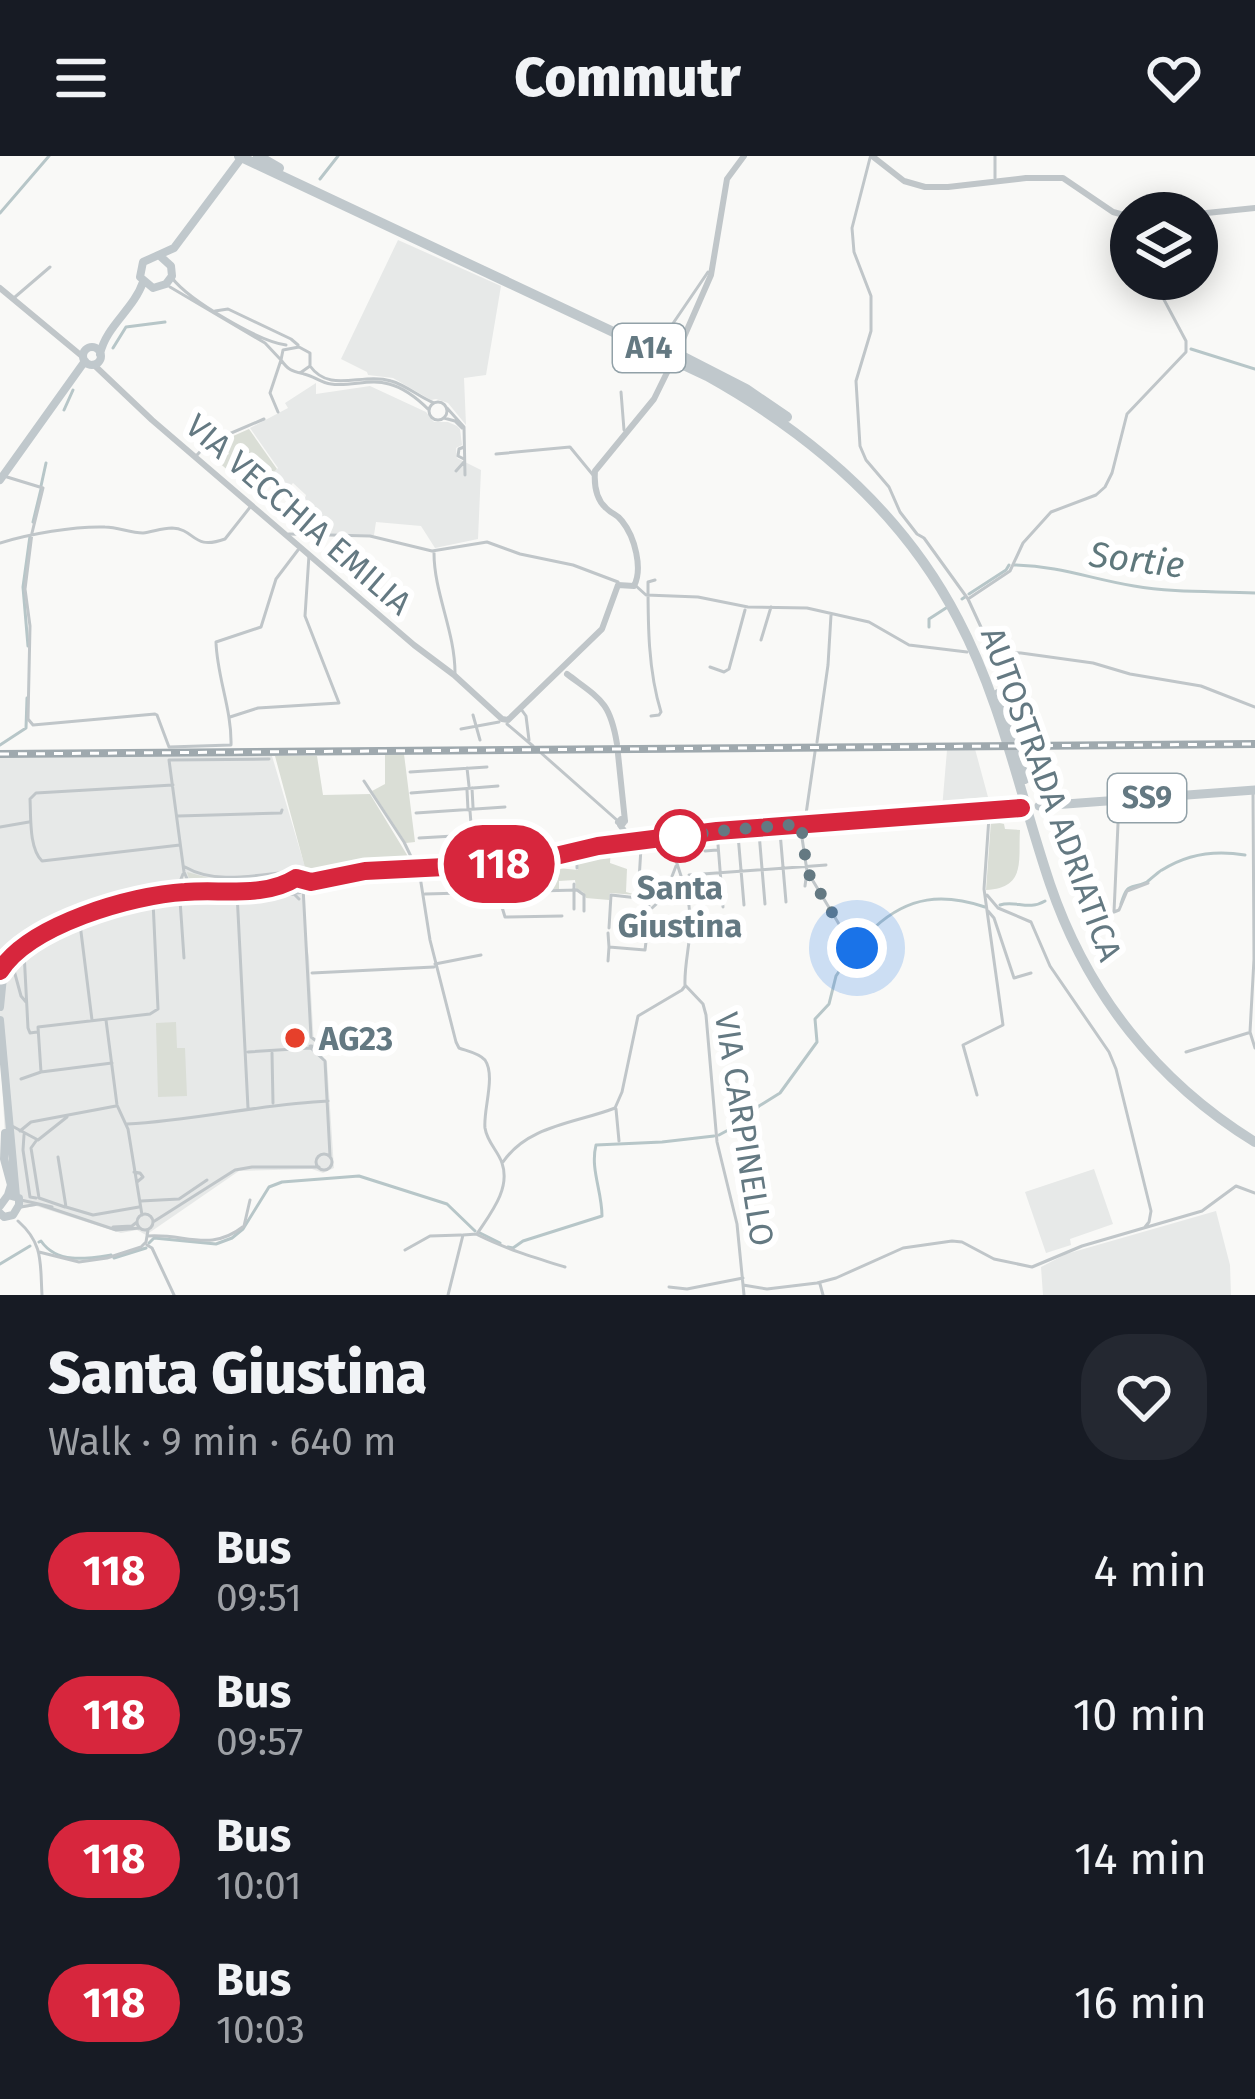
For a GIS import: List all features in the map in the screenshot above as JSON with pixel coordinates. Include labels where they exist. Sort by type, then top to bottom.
[{"type":"highway","name":"AUTOSTRADA ADRIATICA","points":[[256,156],[709,368],[778,410],[835,454],[894,512],[943,580],[980,652],[1075,931],[1106,989],[1158,1057],[1255,1138]]},
{"type":"highway","name":"AUTOSTRADA ADRIATICA","points":[[240,158],[706,376],[778,418],[839,467],[889,516],[980,652]]},
{"type":"main road","points":[[153,286],[139,272],[142,262],[174,248],[240,158]]},
{"type":"main road","points":[[1,477],[138,296],[171,271],[174,248]]},
{"type":"main road","points":[[160,256],[171,271]]},
{"type":"main road","name":"SS9","points":[[4,962],[78,919],[158,898],[238,896],[365,871],[534,864],[577,850],[717,833],[1254,790]]},
{"type":"main road","points":[[0,1002],[4,962]]},
{"type":"main road","points":[[0,1020],[9,1121],[9,1208]]},
{"type":"main road","points":[[7,1107],[3,1155],[11,1179],[9,1208]]},
{"type":"street","points":[[594,476],[654,399],[680,346],[713,266],[727,179],[744,156]]},
{"type":"street","points":[[980,652],[968,599],[862,454],[856,381],[871,331],[871,296],[854,252],[852,228],[872,156],[917,186],[948,188],[1063,178],[1110,210]]},
{"type":"street","points":[[995,156],[995,181]]},
{"type":"street","points":[[1218,212],[1255,208]]},
{"type":"street","points":[[661,340],[713,266]]},
{"type":"street","points":[[14,298],[50,267]]},
{"type":"street","points":[[171,271],[183,291],[214,311],[275,344],[299,346]]},
{"type":"street","points":[[153,286],[175,290],[265,343],[286,367],[298,373],[333,385],[373,382],[403,390],[435,419],[460,424],[465,447]]},
{"type":"street","points":[[0,288],[91,357]]},
{"type":"street","points":[[968,599],[1010,571],[1023,543],[1051,512],[1105,487],[1127,414],[1186,352],[1186,341],[1165,300]]},
{"type":"street","points":[[214,311],[228,309],[291,339],[310,353],[310,365],[317,375],[333,381],[374,378],[397,382],[434,403],[441,402],[463,424],[465,475]]},
{"type":"street","points":[[278,412],[271,398],[273,383],[282,352],[292,346]]},
{"type":"street","name":"VIA VECCHIA EMILIA","points":[[91,357],[102,375],[505,720]]},
{"type":"street","points":[[273,383],[310,365]]},
{"type":"street","points":[[622,392],[626,433]]},
{"type":"street","points":[[429,410],[434,403]]},
{"type":"street","points":[[443,418],[447,408]]},
{"type":"street","points":[[196,456],[208,442],[264,419]]},
{"type":"street","points":[[496,454],[570,447],[594,476],[601,502],[624,523],[635,551],[636,586]]},
{"type":"street","points":[[456,471],[465,459]]},
{"type":"street","points":[[1,477],[43,488],[25,589],[30,626],[29,723],[158,715],[169,747],[231,745],[216,642],[261,627],[276,579],[301,546]]},
{"type":"street","points":[[0,543],[32,533],[106,527],[146,533],[170,528],[184,530],[205,543],[218,542],[252,505]]},
{"type":"street","points":[[287,534],[370,536],[434,551],[491,543],[636,586],[646,595],[698,597],[746,607],[795,606],[869,622],[908,645],[1093,662],[1130,674],[1201,686],[1255,707]]},
{"type":"street","points":[[434,551],[451,632],[454,675]]},
{"type":"street","points":[[229,718],[258,708],[337,705],[339,700],[304,616],[309,554]]},
{"type":"street","points":[[651,716],[661,712],[652,680],[646,595],[648,582],[656,580]]},
{"type":"street","points":[[461,730],[505,720],[562,670],[602,628],[619,584]]},
{"type":"street","points":[[296,586],[307,587]]},
{"type":"street","points":[[710,668],[729,669],[746,607]]},
{"type":"street","points":[[761,640],[771,607]]},
{"type":"street","points":[[817,742],[831,613]]},
{"type":"street","points":[[562,670],[608,710],[617,749],[622,822]]},
{"type":"street","points":[[505,720],[532,744],[520,708]]},
{"type":"street","points":[[473,715],[480,740]]},
{"type":"street","points":[[540,752],[622,822],[637,845],[640,898]]},
{"type":"street","points":[[805,886],[802,826],[815,752]]},
{"type":"street","points":[[269,759],[169,760],[183,869],[189,883],[204,896],[274,897],[298,887]]},
{"type":"street","points":[[410,772],[487,767]]},
{"type":"street","points":[[467,768],[472,835],[468,893]]},
{"type":"street","points":[[364,782],[420,869],[436,966],[457,1046],[485,1061],[486,1132],[502,1163],[501,1192],[477,1234]]},
{"type":"street","points":[[172,785],[35,794],[29,799],[31,822],[36,856],[42,862],[180,845]]},
{"type":"street","points":[[411,793],[499,786]]},
{"type":"street","points":[[1254,790],[1250,1032],[1255,1048]]},
{"type":"street","points":[[1119,800],[1113,908],[1117,912],[1127,891],[1148,883]]},
{"type":"street","points":[[416,813],[505,807]]},
{"type":"street","points":[[177,816],[280,813],[282,809]]},
{"type":"street","points":[[991,812],[984,889],[998,908],[1031,922],[1050,966],[1109,1052],[1156,1224]]},
{"type":"street","points":[[0,827],[31,822]]},
{"type":"street","points":[[724,907],[717,833],[821,826]]},
{"type":"street","points":[[780,830],[786,902]]},
{"type":"street","points":[[759,832],[765,904]]},
{"type":"street","points":[[418,838],[524,833],[547,859]]},
{"type":"street","points":[[738,833],[744,905]]},
{"type":"street","name":"VIA CARPINELLO","points":[[671,842],[691,926],[685,985],[703,1004],[706,1015],[716,1142],[737,1223],[744,1295]]},
{"type":"street","points":[[577,850],[577,868]]},
{"type":"street","points":[[705,851],[718,850]]},
{"type":"street","points":[[689,875],[826,865]]},
{"type":"street","points":[[488,866],[550,866],[550,891]]},
{"type":"street","points":[[650,909],[664,897],[676,866]]},
{"type":"street","points":[[514,868],[514,892]]},
{"type":"street","points":[[807,868],[854,947],[882,938]]},
{"type":"street","points":[[183,869],[298,887]]},
{"type":"street","points":[[41,1072],[38,1027],[158,1009],[158,898],[179,884],[183,869]]},
{"type":"street","points":[[700,874],[702,907]]},
{"type":"street","points":[[298,887],[311,1048]]},
{"type":"street","points":[[423,895],[574,887],[584,893],[584,911]]},
{"type":"street","points":[[574,887],[574,909]]},
{"type":"street","points":[[497,892],[505,917],[562,916]]},
{"type":"street","points":[[608,961],[611,895],[645,898],[650,909],[645,950],[610,947]]},
{"type":"street","points":[[976,1095],[963,1045],[1003,1025],[987,895]]},
{"type":"street","points":[[238,896],[248,1108]]},
{"type":"street","points":[[180,897],[184,958]]},
{"type":"street","points":[[986,910],[994,918],[1015,978],[1031,973]]},
{"type":"street","points":[[78,919],[92,1020]]},
{"type":"street","points":[[649,925],[691,926]]},
{"type":"street","points":[[20,951],[29,1031],[39,1032]]},
{"type":"street","points":[[308,973],[436,966],[481,956]]},
{"type":"street","points":[[4,962],[27,1004]]},
{"type":"street","points":[[619,1141],[616,1108],[638,1016],[685,985]]},
{"type":"street","points":[[39,1252],[79,1262],[145,1244],[148,1217],[140,1205],[127,1124],[117,1105],[106,1018]]},
{"type":"street","points":[[1186,1052],[1250,1032]]},
{"type":"street","points":[[311,1037],[328,1050],[381,1051]]},
{"type":"street","points":[[9,1208],[35,1204],[125,1230],[172,1210],[235,1170],[331,1167],[325,1060],[311,1048],[246,1052]]},
{"type":"street","points":[[272,1050],[273,1105]]},
{"type":"street","points":[[21,1079],[41,1072],[112,1064]]},
{"type":"street","points":[[127,1124],[328,1101]]},
{"type":"street","points":[[10,1142],[35,1121],[117,1105]]},
{"type":"street","points":[[502,1163],[535,1134],[616,1108]]},
{"type":"street","points":[[39,1198],[32,1148],[68,1116]]},
{"type":"street","points":[[9,1121],[36,1141]]},
{"type":"street","points":[[23,1133],[30,1196],[93,1215],[179,1199],[207,1180]]},
{"type":"street","points":[[318,1165],[318,1157],[327,1155]]},
{"type":"street","points":[[58,1157],[66,1207]]},
{"type":"street","points":[[26,1171],[34,1170]]},
{"type":"street","points":[[669,1287],[743,1282],[766,1289],[819,1282],[903,1248],[962,1242],[994,1259],[1032,1267],[1068,1251],[1210,1207],[1236,1186],[1255,1193]]},
{"type":"street","points":[[139,1225],[148,1233],[207,1241],[226,1238],[244,1226],[250,1200]]},
{"type":"street","points":[[9,1208],[34,1236],[42,1295]]},
{"type":"street","points":[[1152,1215],[1167,1221]]},
{"type":"street","points":[[1144,1228],[1152,1215]]},
{"type":"street","points":[[405,1250],[430,1237],[477,1234],[565,1267]]},
{"type":"street","points":[[448,1295],[463,1235]]},
{"type":"street","points":[[145,1244],[152,1248],[174,1295]]},
{"type":"street","points":[[819,1282],[823,1295]]},
{"type":"shaded area","points":[[398,240],[501,286],[486,375],[464,378],[466,425],[448,403],[431,400],[393,378],[368,375],[341,359]]},
{"type":"shaded area","points":[[316,383],[316,394],[370,386],[426,412],[434,422],[457,426],[462,445],[456,448],[457,458],[481,470],[478,539],[435,548],[421,526],[376,522],[374,535],[320,534],[302,507],[306,495],[293,483],[284,493],[268,479],[278,468],[250,428],[288,408],[285,403]]},
{"type":"shaded area","points":[[249,429],[277,469],[254,493],[216,460],[229,454],[222,441]]},
{"type":"shaded area","points":[[975,749],[988,797],[963,799],[963,808],[942,809],[947,750]]},
{"type":"shaded area","points":[[404,754],[415,842],[406,843],[372,791],[385,784],[385,755]]},
{"type":"shaded area","points":[[272,756],[308,877],[304,930],[314,1045],[327,1062],[334,1168],[323,1173],[312,1169],[239,1171],[146,1235],[137,1230],[121,1233],[36,1206],[17,1209],[15,1201],[5,1199],[0,758]]},
{"type":"shaded area","points":[[275,756],[317,756],[323,795],[370,794],[412,863],[321,878],[297,875],[262,887],[197,887],[187,872],[209,878],[299,872],[307,875]]},
{"type":"shaded area","points":[[991,821],[1020,830],[1019,861],[1008,884],[986,890]]},
{"type":"shaded area","points":[[611,847],[610,863],[627,869],[626,892],[637,895],[586,898],[576,889],[575,880],[559,881],[559,889],[552,889],[558,868],[578,870],[579,852]]},
{"type":"shaded area","points":[[176,1022],[177,1048],[185,1048],[187,1096],[158,1097],[156,1023]]},
{"type":"shaded area","points":[[1094,1169],[1113,1224],[1046,1253],[1025,1192]]},
{"type":"shaded area","points":[[1216,1211],[1230,1265],[1231,1295],[1043,1295],[1041,1267],[1066,1254]]},
{"type":"waterway","points":[[0,213],[49,156]]},
{"type":"waterway","points":[[320,179],[338,156]]},
{"type":"waterway","points":[[113,348],[126,327],[165,322]]},
{"type":"waterway","name":"Sortie","points":[[1191,349],[1255,369]]},
{"type":"waterway","points":[[64,410],[73,390]]},
{"type":"waterway","points":[[41,486],[46,463]]},
{"type":"waterway","points":[[33,522],[41,489]]},
{"type":"waterway","points":[[28,646],[23,587],[30,536]]},
{"type":"waterway","name":"Sortie","points":[[969,594],[1009,565]]},
{"type":"waterway","name":"Sortie","points":[[1014,565],[1149,588],[1255,593]]},
{"type":"waterway","name":"Sortie","points":[[929,627],[929,619],[946,608]]},
{"type":"waterway","points":[[0,745],[26,728],[27,698]]},
{"type":"waterway","points":[[1121,904],[1128,889],[1181,860],[1213,853],[1245,855]]},
{"type":"waterway","points":[[1074,893],[1089,920],[1112,913]]},
{"type":"waterway","points":[[875,927],[901,909],[927,900],[985,907]]},
{"type":"waterway","points":[[1000,905],[1045,901]]},
{"type":"waterway","points":[[719,1135],[780,1093],[817,1042],[815,1019],[829,1004],[836,976],[853,950]]},
{"type":"waterway","points":[[508,1247],[602,1216],[596,1145],[714,1136]]},
{"type":"waterway","points":[[149,1243],[154,1238],[216,1244],[243,1229],[269,1187],[359,1176],[447,1204],[475,1231]]},
{"type":"waterway","points":[[480,1233],[500,1243]]},
{"type":"waterway","points":[[39,1242],[64,1257],[111,1255]]},
{"type":"waterway","points":[[0,1264],[30,1246]]},
{"type":"waterway","points":[[114,1258],[146,1248]]},
{"type":"railway","points":[[0,754],[1255,744]]},
{"type":"bus line","name":"118","points":[[0,971],[16,951],[76,917],[163,894],[249,890],[283,886],[296,878],[311,882],[365,871],[526,863],[598,846],[717,831],[1021,808]]},
{"type":"place","name":"Santa Giustina","points":[[680,836]]},
{"type":"place","name":"AG23","points":[[295,1038]]},
{"type":"route","points":[[680,836],[670,838],[801,824],[807,871],[857,948]]}]
